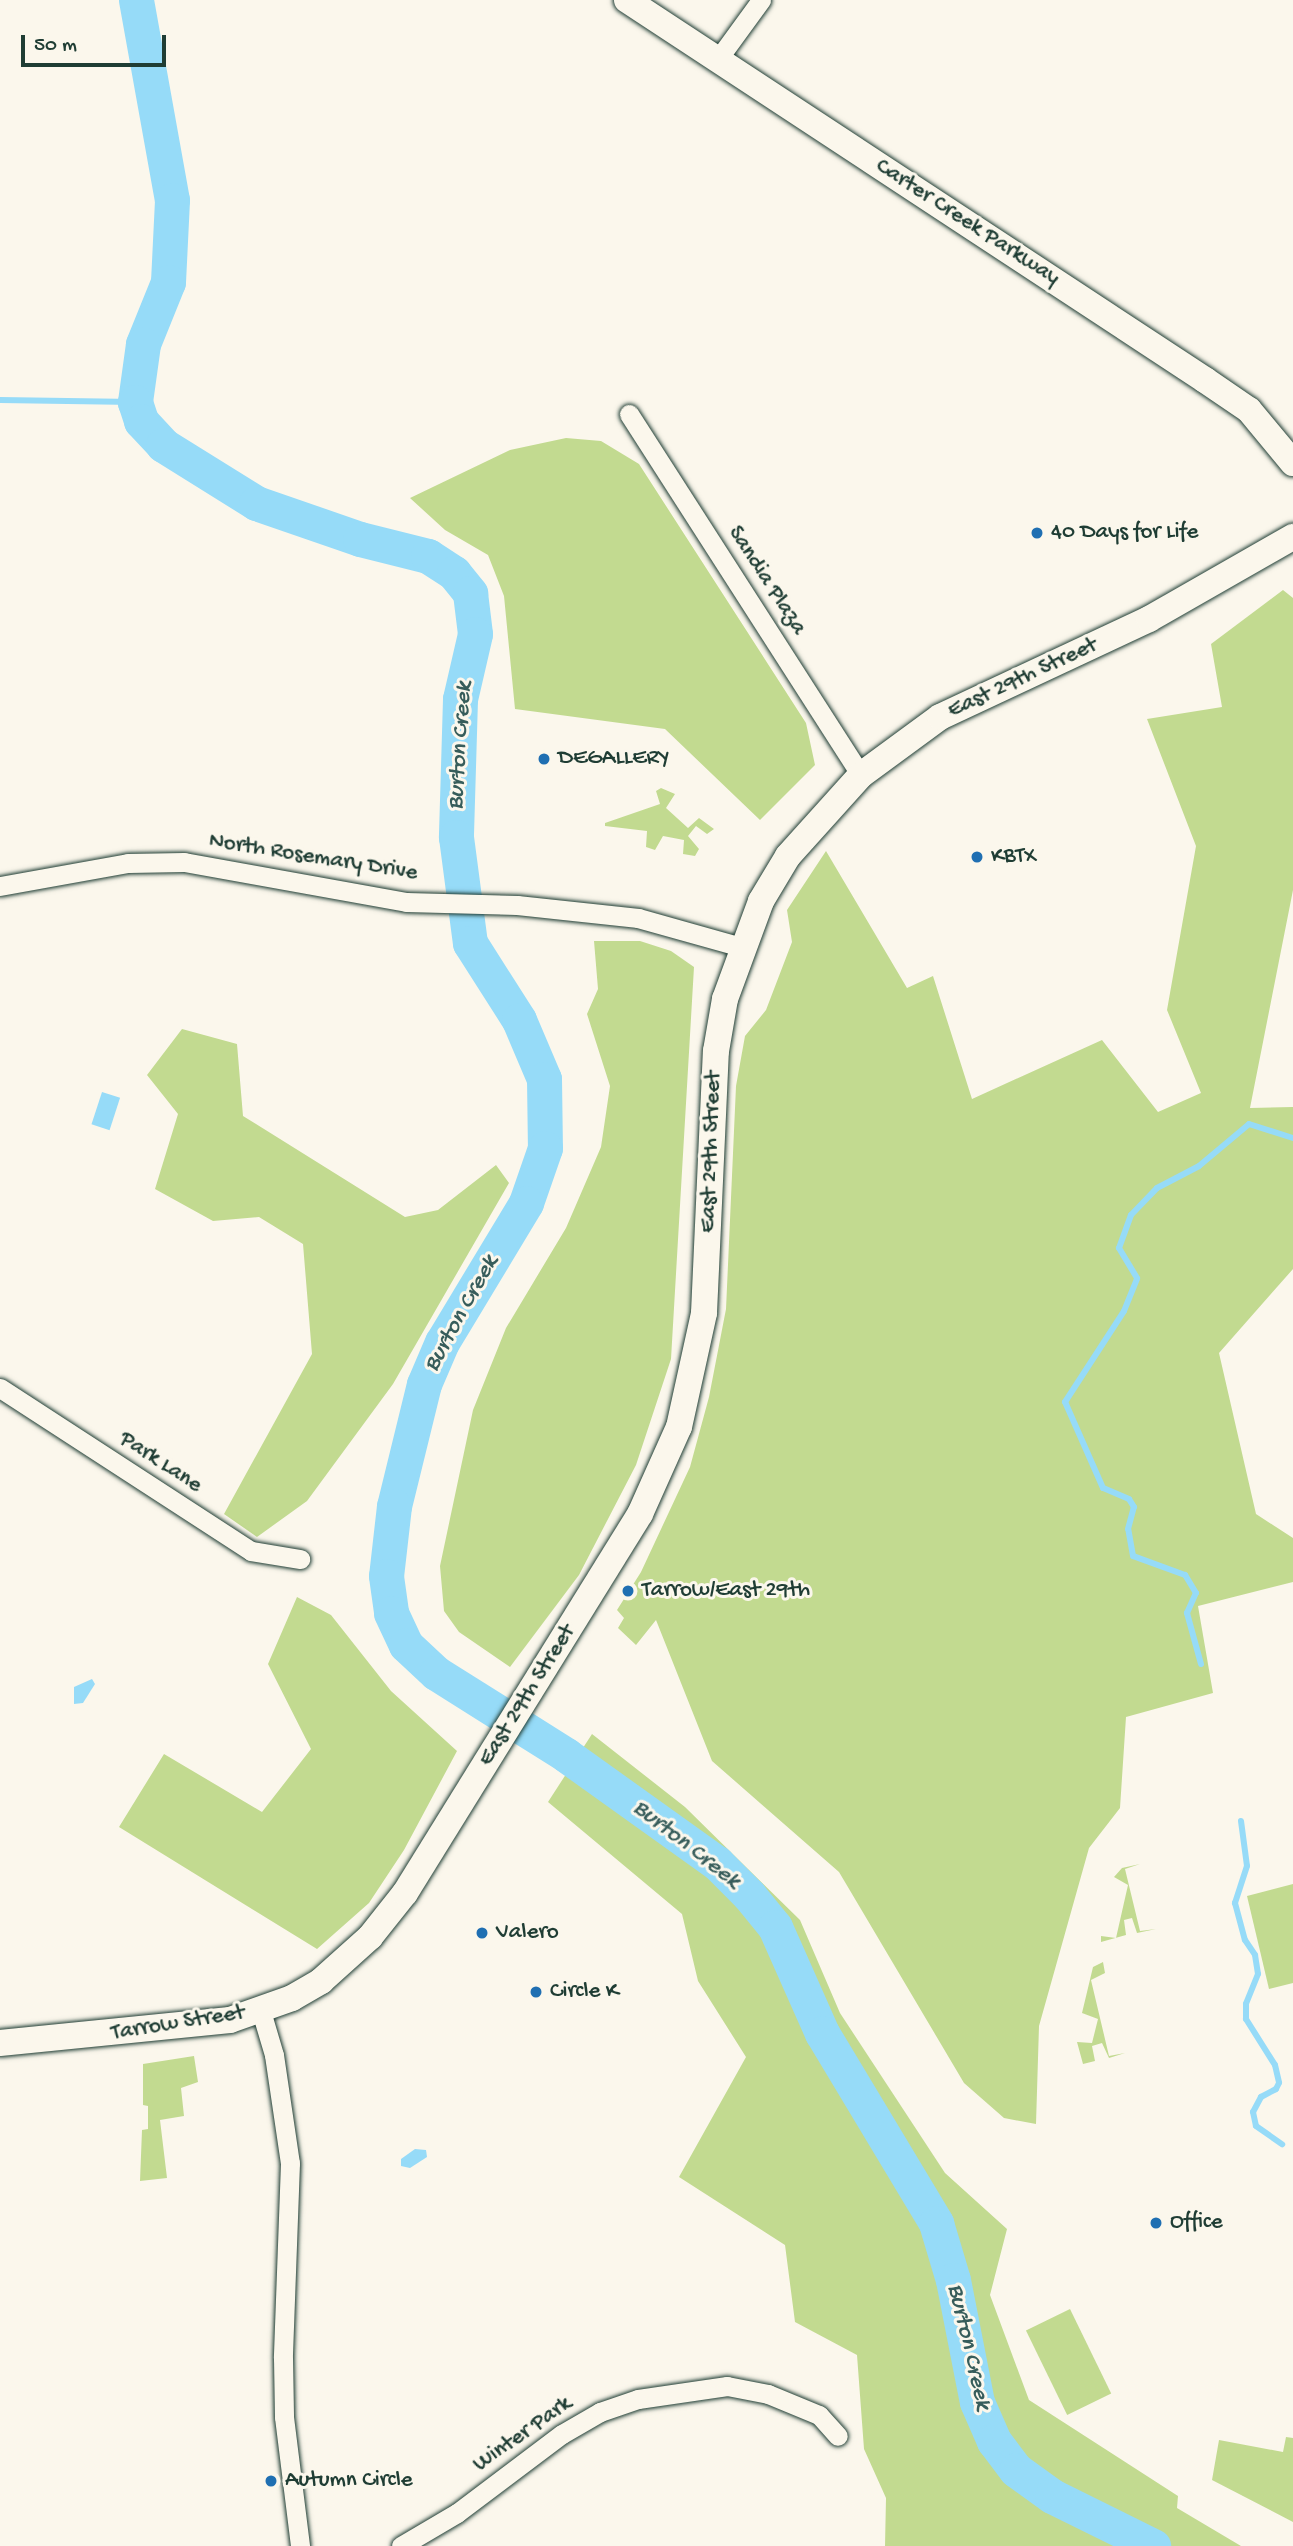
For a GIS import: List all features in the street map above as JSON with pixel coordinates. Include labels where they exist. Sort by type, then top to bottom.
[{"type":"main road","name":"Carter Creek Parkway","points":[[627,0],[1238,402],[1293,463]]},
{"type":"main road","name":"East 29th Street","points":[[342,1964],[405,1893],[640,1514],[680,1427],[704,1314],[716,1051],[725,999],[741,947],[788,856],[861,775],[940,718],[1149,619],[1293,537]]},
{"type":"main road","name":"Tarrow Street","points":[[0,2043],[196,2026],[261,2011],[302,1992],[342,1964]]},
{"type":"street","points":[[718,59],[761,0]]},
{"type":"street","name":"Sandia Plaza","points":[[629,415],[861,775]]},
{"type":"street","name":"North Rosemary Drive","points":[[0,886],[128,863],[184,862],[406,902],[430,900],[517,905],[638,918],[741,947]]},
{"type":"street","name":"Park Lane","points":[[0,1388],[251,1551],[300,1559]]},
{"type":"street","points":[[261,2011],[274,2055],[290,2163],[283,2358],[284,2417],[300,2546]]},
{"type":"street","name":"Winter Park","points":[[401,2546],[457,2513],[562,2434],[600,2412],[638,2399],[727,2386],[768,2394],[819,2415],[838,2436]]},
{"type":"green space","points":[[566,438],[601,441],[639,464],[806,723],[815,765],[760,820],[665,729],[515,709],[504,596],[488,555],[445,530],[410,498],[510,450]]},
{"type":"green space","points":[[1283,590],[1293,598],[1293,890],[1250,1108],[1293,1107],[1293,1269],[1219,1353],[1256,1514],[1293,1538],[1293,1582],[1198,1606],[1213,1693],[1126,1717],[1120,1808],[1089,1848],[1039,2026],[1036,2124],[1004,2118],[964,2083],[839,1872],[712,1761],[656,1620],[636,1645],[618,1628],[624,1618],[617,1610],[641,1572],[690,1467],[709,1397],[726,1309],[736,1086],[745,1036],[766,1010],[792,942],[787,910],[826,851],[907,988],[933,976],[972,1099],[1102,1040],[1158,1112],[1201,1093],[1167,1010],[1196,846],[1147,719],[1222,707],[1211,644]]},
{"type":"green space","points":[[661,788],[675,794],[666,808],[688,828],[699,818],[714,829],[707,834],[696,826],[688,836],[699,849],[695,856],[683,854],[684,840],[663,836],[655,850],[646,847],[647,831],[605,826],[605,823],[660,804],[656,791]]},
{"type":"green space","points":[[594,941],[640,941],[671,951],[694,967],[671,1359],[636,1465],[579,1575],[510,1667],[459,1632],[444,1611],[440,1566],[473,1410],[506,1328],[566,1228],[601,1147],[610,1086],[587,1014],[598,989]]},
{"type":"green space","points":[[182,1029],[237,1044],[243,1116],[405,1217],[438,1210],[496,1165],[509,1183],[393,1384],[307,1501],[257,1537],[224,1514],[312,1354],[303,1244],[259,1217],[213,1221],[155,1189],[178,1114],[147,1075]]},
{"type":"green space","points":[[297,1597],[331,1615],[391,1691],[457,1751],[404,1850],[369,1903],[317,1949],[119,1827],[164,1754],[262,1812],[311,1749],[268,1664]]},
{"type":"green space","points":[[592,1734],[685,1807],[800,1920],[840,2013],[945,2173],[1007,2229],[990,2295],[1029,2400],[1178,2496],[1177,2508],[1241,2546],[885,2546],[886,2498],[864,2449],[857,2355],[795,2322],[785,2245],[679,2177],[746,2057],[698,1981],[682,1914],[548,1802]]},
{"type":"green space","points":[[1140,1864],[1125,1869],[1140,1931],[1156,1929],[1137,1933],[1132,1918],[1124,1920],[1126,1935],[1116,1938],[1128,1885],[1114,1877],[1122,1868]]},
{"type":"green space","points":[[1293,1884],[1293,1983],[1269,1989],[1247,1896]]},
{"type":"green space","points":[[1101,1936],[1116,1938],[1101,1942]]},
{"type":"green space","points":[[1103,1962],[1105,1973],[1091,1980],[1109,2056],[1125,2053],[1109,2058],[1102,2043],[1092,2046],[1095,2061],[1083,2064],[1077,2042],[1092,2043],[1098,2019],[1082,2013],[1093,1967]]},
{"type":"green space","points":[[194,2056],[198,2082],[181,2088],[184,2116],[160,2120],[167,2178],[140,2181],[142,2130],[148,2129],[148,2106],[143,2105],[143,2064]]},
{"type":"green space","points":[[1070,2309],[1111,2393],[1067,2415],[1026,2330]]},
{"type":"green space","points":[[1286,2437],[1293,2438],[1293,2522],[1212,2480],[1219,2440],[1283,2452]]},
{"type":"water","points":[[102,1092],[120,1098],[110,1130],[91,1124]]},
{"type":"water","points":[[92,1679],[95,1684],[83,1703],[74,1704],[74,1687]]},
{"type":"water","points":[[415,2149],[426,2150],[427,2157],[410,2168],[401,2166],[401,2159]]},
{"type":"waterway","name":"Burton Creek","points":[[136,0],[172,200],[168,282],[143,344],[135,402],[141,421],[163,445],[256,503],[360,539],[428,556],[454,573],[470,593],[475,634],[460,699],[456,837],[470,943],[519,1020],[544,1079],[545,1148],[526,1203],[442,1342],[424,1384],[394,1506],[386,1576],[391,1613],[406,1645],[436,1673],[566,1755],[717,1863],[749,1895],[775,1927],[822,2033],[936,2223],[953,2280],[977,2402],[994,2441],[1016,2470],[1052,2496],[1153,2546]]},
{"type":"waterway","points":[[0,400],[135,402]]},
{"type":"waterway","points":[[1201,1664],[1187,1613],[1196,1593],[1185,1575],[1133,1556],[1128,1529],[1134,1507],[1129,1499],[1103,1488],[1065,1402],[1124,1311],[1137,1278],[1119,1248],[1131,1215],[1157,1188],[1199,1166],[1249,1124],[1293,1138]]},
{"type":"waterway","points":[[1241,1821],[1247,1866],[1235,1903],[1245,1940],[1255,1955],[1258,1974],[1246,2004],[1246,2019],[1275,2065],[1279,2083],[1276,2089],[1261,2097],[1253,2112],[1256,2126],[1282,2144]]},
{"type":"place","name":"40 Days for Life","points":[[1037,533]]},
{"type":"place","name":"DEGALLERY","points":[[544,759]]},
{"type":"place","name":"KBTX","points":[[977,857]]},
{"type":"place","name":"Tarrow/East 29th","points":[[628,1591]]},
{"type":"place","name":"Valero","points":[[482,1933]]},
{"type":"place","name":"Circle K","points":[[536,1992]]},
{"type":"place","name":"Office","points":[[1156,2223]]},
{"type":"place","name":"Autumn Circle","points":[[271,2481]]}]
